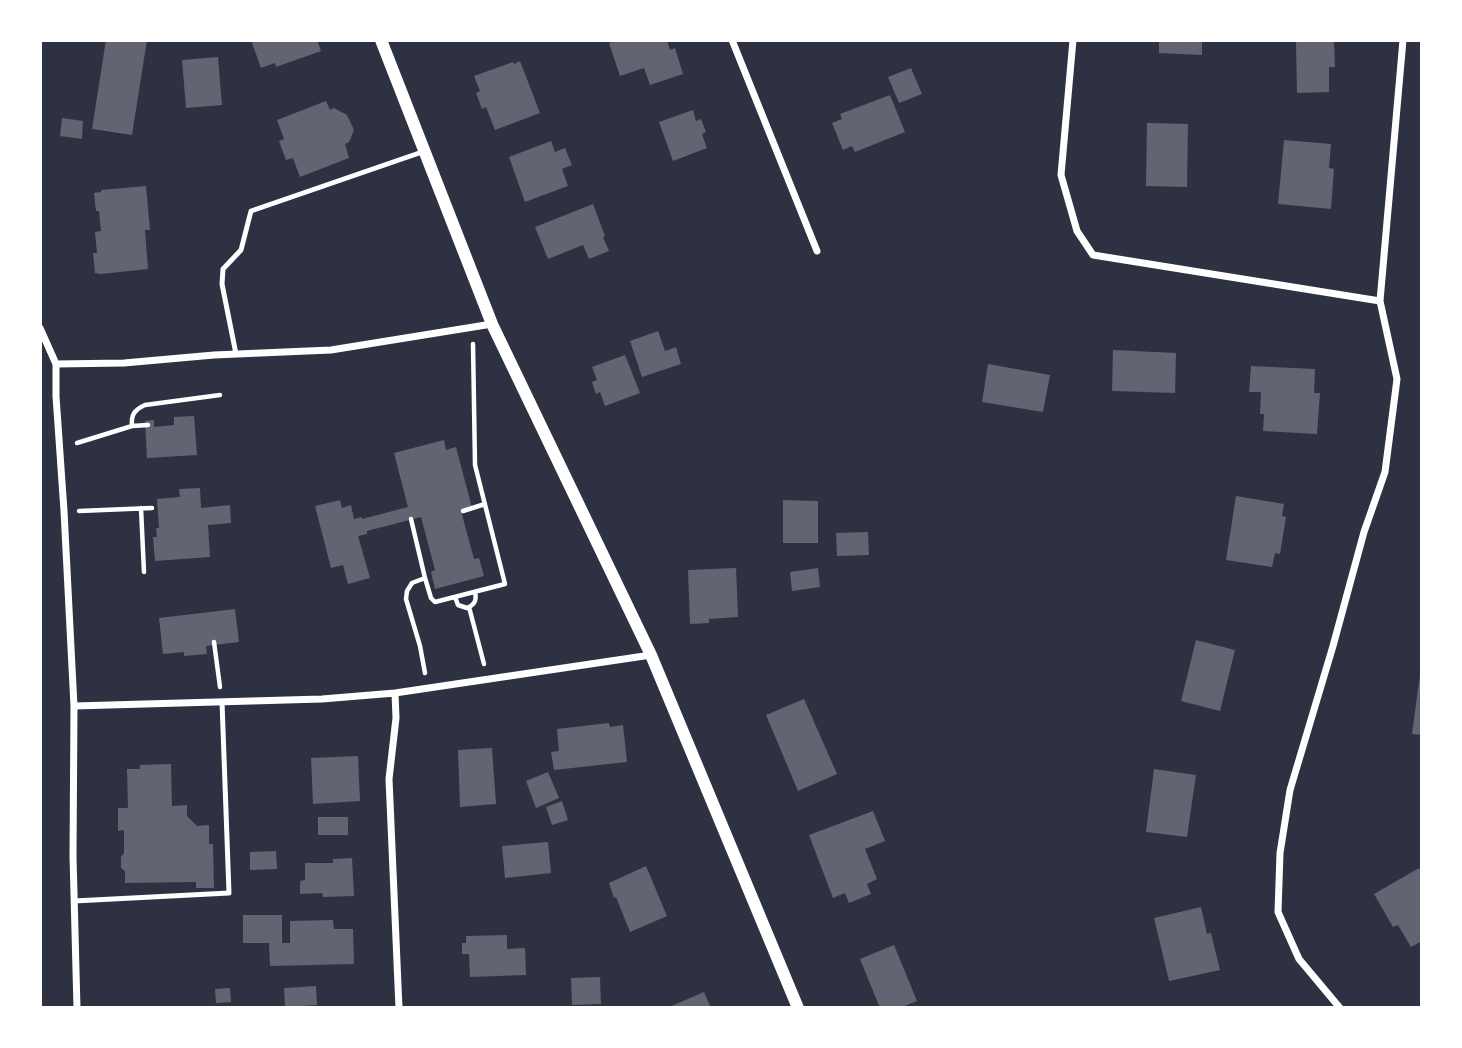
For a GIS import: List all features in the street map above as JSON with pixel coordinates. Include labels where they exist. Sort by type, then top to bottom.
[{"type":"street","points":[[381,40],[492,324],[651,654],[798,1008]]},
{"type":"street","points":[[732,40],[817,251]]},
{"type":"street","points":[[1073,40],[1061,174],[1077,231],[1093,255],[1380,301]]},
{"type":"street","points":[[1340,1008],[1300,959],[1278,912],[1280,853],[1290,790],[1364,532],[1385,472],[1397,379],[1380,301],[1403,40]]},
{"type":"street","points":[[56,364],[124,363],[331,350],[492,324]]},
{"type":"street","points":[[40,328],[56,364],[64,511],[74,706],[77,1008]]},
{"type":"street","points":[[74,706],[322,699],[395,693],[651,654]]},
{"type":"street","points":[[395,693],[396,718],[390,779],[399,1008]]},
{"type":"lane","points":[[236,354],[222,284],[223,269],[241,250],[251,211],[425,151]]},
{"type":"lane","points":[[74,901],[229,892],[222,702]]},
{"type":"path","points":[[411,519],[425,579],[431,598],[436,602],[505,584],[475,465],[473,327]]},
{"type":"path","points":[[132,426],[131,418],[135,409],[145,405],[220,395]]},
{"type":"path","points":[[60,449],[132,426],[148,425]]},
{"type":"path","points":[[463,511],[485,504]]},
{"type":"path","points":[[141,508],[144,572]]},
{"type":"path","points":[[64,511],[152,508]]},
{"type":"path","points":[[425,579],[412,583],[406,599],[420,646],[427,687]]},
{"type":"path","points":[[454,597],[458,604],[467,608],[475,601],[475,592]]},
{"type":"path","points":[[469,607],[488,679]]},
{"type":"path","points":[[214,642],[222,702]]},
{"type":"building","points":[[106,40],[147,40],[132,135],[92,129]]},
{"type":"building","points":[[251,40],[317,40],[321,51],[276,67],[275,63],[261,68]]},
{"type":"building","points":[[618,40],[667,40],[670,50],[675,48],[683,74],[650,85],[644,68],[620,76],[609,43]]},
{"type":"building","points":[[1159,40],[1202,40],[1202,55],[1159,53]]},
{"type":"building","points":[[1296,40],[1334,40],[1335,67],[1329,67],[1329,92],[1297,93]]},
{"type":"building","points":[[218,57],[222,105],[186,108],[182,60]]},
{"type":"building","points":[[520,61],[540,113],[495,130],[486,107],[482,109],[476,93],[480,91],[474,76]]},
{"type":"building","points":[[911,68],[922,94],[899,103],[888,77]]},
{"type":"building","points":[[890,95],[905,132],[855,152],[852,146],[843,150],[832,123],[842,119],[840,114]]},
{"type":"building","points":[[326,101],[330,110],[334,108],[347,115],[354,130],[349,142],[345,144],[349,158],[300,177],[293,158],[286,160],[279,141],[284,139],[277,120]]},
{"type":"building","points":[[693,110],[696,121],[701,119],[706,132],[702,134],[707,148],[673,161],[659,122]]},
{"type":"building","points":[[62,118],[83,121],[82,139],[60,136]]},
{"type":"building","points":[[1147,123],[1188,124],[1187,187],[1146,186]]},
{"type":"building","points":[[1284,140],[1331,144],[1329,168],[1334,169],[1331,209],[1278,204]]},
{"type":"building","points":[[551,141],[555,152],[565,148],[572,165],[562,169],[568,186],[525,202],[509,157]]},
{"type":"building","points":[[146,186],[150,230],[145,230],[148,269],[95,273],[95,232],[101,231],[94,193]]},
{"type":"building","points":[[593,204],[609,251],[589,259],[583,245],[548,259],[535,227]]},
{"type":"building","points":[[658,331],[665,351],[676,347],[681,364],[642,377],[630,341]]},
{"type":"building","points":[[1113,350],[1176,353],[1175,393],[1112,391]]},
{"type":"building","points":[[625,355],[640,393],[605,406],[600,392],[596,394],[592,382],[597,380],[592,367]]},
{"type":"building","points":[[988,364],[1050,375],[1043,412],[982,402]]},
{"type":"building","points":[[1251,366],[1315,369],[1314,393],[1320,393],[1317,434],[1263,431],[1264,414],[1260,414],[1261,392],[1249,392]]},
{"type":"building","points":[[194,416],[197,455],[147,458],[145,421],[154,420],[154,427],[174,425],[174,417]]},
{"type":"building","points":[[444,440],[446,450],[456,447],[472,508],[461,511],[474,559],[479,558],[484,576],[435,589],[431,572],[435,570],[421,517],[367,531],[367,534],[358,536],[370,578],[348,584],[343,565],[331,568],[315,506],[340,500],[342,508],[351,505],[354,519],[408,507],[394,453]]},
{"type":"building","points":[[200,488],[201,508],[230,505],[231,523],[208,525],[210,557],[155,561],[153,537],[157,537],[156,528],[159,528],[157,499],[180,497],[179,489]]},
{"type":"building","points":[[1236,496],[1284,504],[1282,516],[1286,517],[1280,554],[1275,553],[1272,567],[1226,560]]},
{"type":"building","points":[[783,500],[818,501],[818,543],[783,543]]},
{"type":"building","points":[[868,532],[869,555],[837,556],[836,533]]},
{"type":"building","points":[[736,568],[738,617],[709,619],[709,623],[690,624],[688,570]]},
{"type":"building","points":[[818,568],[820,587],[792,591],[790,572]]},
{"type":"building","points":[[235,609],[239,642],[206,646],[207,654],[163,654],[159,618]]},
{"type":"building","points":[[1196,640],[1235,650],[1220,711],[1181,701]]},
{"type":"building","points":[[1422,674],[1422,735],[1412,734]]},
{"type":"building","points":[[804,699],[837,774],[798,791],[766,715]]},
{"type":"building","points":[[609,723],[610,727],[623,725],[627,762],[554,770],[551,752],[559,751],[557,729]]},
{"type":"building","points":[[492,748],[496,804],[460,807],[458,750]]},
{"type":"building","points":[[358,756],[360,801],[313,804],[311,758]]},
{"type":"building","points":[[171,764],[172,806],[187,805],[187,816],[197,826],[209,825],[209,844],[213,844],[214,888],[196,888],[196,882],[125,883],[125,871],[121,868],[124,830],[118,831],[118,808],[128,808],[127,769],[140,769],[140,765]]},
{"type":"building","points":[[1154,769],[1196,775],[1187,837],[1146,832]]},
{"type":"building","points":[[548,772],[559,798],[536,808],[526,781]]},
{"type":"building","points":[[562,801],[568,820],[552,825],[546,807]]},
{"type":"building","points":[[873,811],[885,841],[865,849],[877,879],[867,884],[871,894],[849,903],[845,893],[833,898],[809,835]]},
{"type":"building","points":[[318,817],[348,817],[348,835],[318,835]]},
{"type":"building","points":[[548,842],[551,873],[505,878],[502,846]]},
{"type":"building","points":[[276,851],[277,869],[250,870],[250,852]]},
{"type":"building","points":[[352,858],[354,896],[323,897],[322,893],[300,894],[300,881],[305,880],[305,863],[333,863],[333,859]]},
{"type":"building","points":[[646,866],[667,916],[630,932],[609,883]]},
{"type":"building","points":[[1419,868],[1422,873],[1422,941],[1411,947],[1398,925],[1393,927],[1374,894]]},
{"type":"building","points":[[1201,907],[1220,970],[1169,981],[1154,918]]},
{"type":"building","points":[[243,915],[282,915],[282,943],[290,943],[290,921],[333,920],[334,929],[353,929],[354,964],[270,966],[269,943],[243,943]]},
{"type":"building","points":[[507,935],[507,949],[525,948],[526,975],[470,977],[469,954],[462,954],[462,943],[466,943],[466,936]]},
{"type":"building","points":[[894,945],[917,1001],[900,1008],[880,1008],[860,959]]},
{"type":"building","points":[[600,977],[601,1004],[572,1005],[571,978]]},
{"type":"building","points":[[316,986],[317,1005],[285,1007],[284,988]]},
{"type":"building","points":[[230,988],[231,1002],[216,1003],[215,989]]},
{"type":"building","points":[[704,992],[711,1008],[667,1008]]}]
